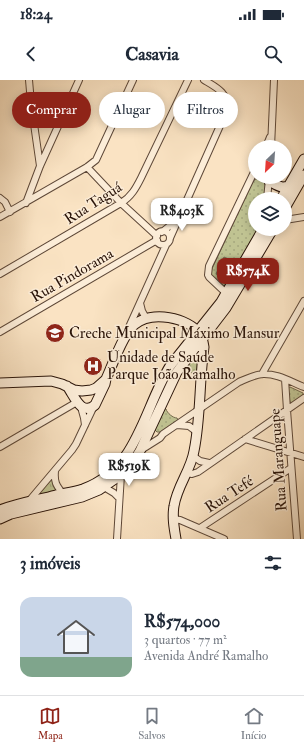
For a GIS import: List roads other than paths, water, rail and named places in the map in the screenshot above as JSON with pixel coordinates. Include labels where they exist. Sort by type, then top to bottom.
[{"type":"main road","points":[[291,192],[304,159]]},
{"type":"main road","points":[[288,192],[304,175]]},
{"type":"main road","points":[[276,184],[281,187],[292,188]]},
{"type":"main road","points":[[0,519],[17,513],[93,493],[103,483],[130,466],[140,451],[174,377],[176,365],[226,293],[260,236]]},
{"type":"main road","points":[[117,473],[132,447],[164,378],[196,346],[197,336],[229,304],[269,236]]},
{"type":"main road","points":[[67,386],[78,403],[87,409],[92,408],[105,384],[125,336],[134,325],[146,318],[172,318],[186,323],[197,336],[204,347],[197,432],[193,456],[176,498],[173,510],[176,539]]},
{"type":"main road","points":[[196,346],[203,354]]},
{"type":"main road","points":[[78,403],[78,395],[100,386],[106,379]]},
{"type":"main road","points":[[0,383],[57,382],[74,390],[97,394],[96,402]]},
{"type":"main road","points":[[0,510],[29,501],[63,494],[103,483]]},
{"type":"street","points":[[28,80],[40,166]]},
{"type":"street","points":[[26,203],[40,166],[79,80]]},
{"type":"street","points":[[0,217],[87,167],[96,160],[133,80]]},
{"type":"street","name":"Rua Taguá","points":[[0,274],[121,203],[130,196],[136,188],[188,80]]},
{"type":"street","points":[[87,167],[121,203],[160,239],[168,242],[228,107],[226,98],[222,92],[204,80]]},
{"type":"street","points":[[272,140],[274,80]]},
{"type":"street","points":[[269,140],[272,133]]},
{"type":"street","points":[[226,293],[209,277],[209,266],[250,184]]},
{"type":"street","points":[[0,198],[5,202],[10,212]]},
{"type":"street","points":[[292,219],[304,217]]},
{"type":"street","name":"Rua Pindorama","points":[[0,332],[160,239],[178,219]]},
{"type":"street","points":[[125,336],[162,254],[160,239],[164,232],[168,234],[170,238]]},
{"type":"street","points":[[262,374],[304,301]]},
{"type":"street","points":[[140,303],[146,318]]},
{"type":"street","points":[[140,451],[239,382],[262,374],[270,374],[304,388]]},
{"type":"street","name":"Rua Maranguape","points":[[285,379],[297,539]]},
{"type":"street","points":[[0,389],[11,382]]},
{"type":"street","points":[[187,473],[195,474],[304,398]]},
{"type":"street","points":[[29,501],[72,450],[96,402]]},
{"type":"street","points":[[0,447],[78,403],[85,425]]},
{"type":"street","points":[[177,425],[189,426],[197,432]]},
{"type":"street","points":[[150,428],[155,434],[163,434]]},
{"type":"street","points":[[245,439],[304,457]]},
{"type":"street","points":[[193,456],[200,462],[209,463]]},
{"type":"street","name":"Rua Tefé","points":[[200,528],[291,468]]},
{"type":"street","points":[[55,471],[54,480],[56,486],[63,494]]},
{"type":"street","points":[[117,473],[119,498],[117,539]]},
{"type":"street","points":[[103,483],[119,498]]},
{"type":"street","points":[[173,519],[180,520],[224,539]]},
{"type":"place","name":"Creche Municipal Máximo Mansur","points":[[55,333]]},
{"type":"place","name":"Unidade de Saúde Parque João Ramalho","points":[[93,366]]}]
